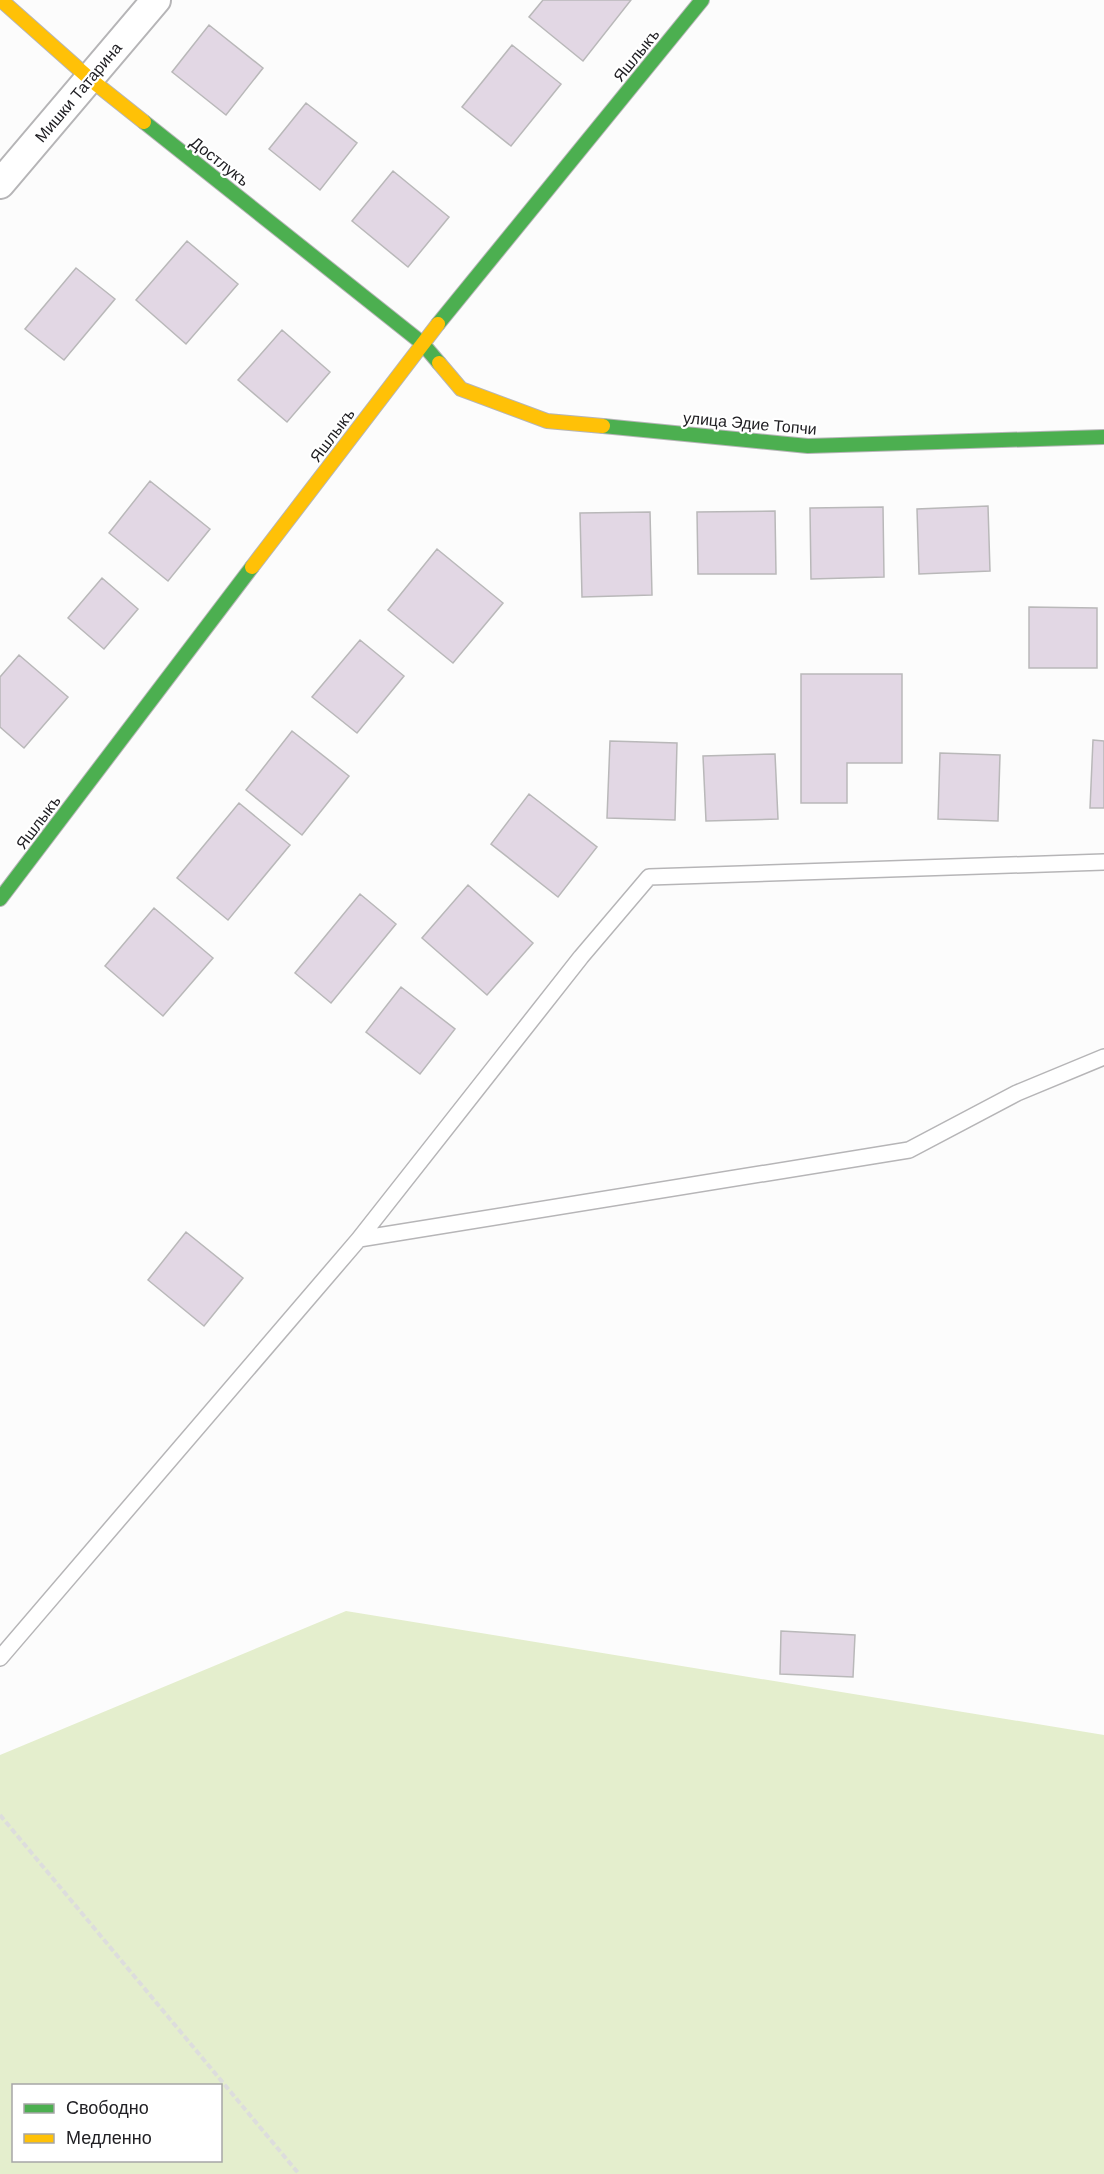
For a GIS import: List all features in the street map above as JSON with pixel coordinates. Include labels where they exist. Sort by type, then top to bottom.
[{"type":"street","name":"Достлукъ","points":[[1,0],[90,79],[422,343]]},
{"type":"street","name":"Мишки Татарина","points":[[0,184],[156,0]]},
{"type":"street","name":"Яшлыкъ","points":[[0,899],[422,343],[702,0]]},
{"type":"street","name":"улица Эдие Топчи","points":[[422,343],[461,389],[547,421],[808,446],[1104,437]]},
{"type":"lane","points":[[0,1658],[359,1239],[581,957],[649,877],[1104,862]]},
{"type":"lane","points":[[359,1239],[909,1150],[1017,1093],[1104,1057]]},
{"type":"path","points":[[0,1815],[299,2174]]},
{"type":"green space","points":[[346,1611],[1104,1735],[1104,2174],[0,2174],[0,1755]]},
{"type":"building","points":[[543,0],[631,0],[583,61],[529,17]]},
{"type":"building","points":[[209,25],[263,68],[226,115],[172,72]]},
{"type":"building","points":[[512,45],[561,84],[511,146],[462,107]]},
{"type":"building","points":[[306,103],[357,143],[320,190],[269,149]]},
{"type":"building","points":[[393,171],[449,217],[408,267],[352,221]]},
{"type":"building","points":[[187,241],[238,284],[186,344],[136,300]]},
{"type":"building","points":[[76,268],[115,299],[64,360],[25,329]]},
{"type":"building","points":[[282,330],[330,372],[287,422],[238,380]]},
{"type":"building","points":[[150,481],[210,529],[168,581],[109,533]]},
{"type":"building","points":[[988,506],[990,571],[919,574],[917,509]]},
{"type":"building","points":[[883,507],[884,577],[811,579],[810,508]]},
{"type":"building","points":[[775,511],[776,574],[698,574],[697,512]]},
{"type":"building","points":[[650,512],[652,595],[582,597],[580,513]]},
{"type":"building","points":[[437,549],[503,603],[453,663],[388,610]]},
{"type":"building","points":[[102,578],[138,609],[104,649],[68,618]]},
{"type":"building","points":[[1029,607],[1097,608],[1097,668],[1029,668]]},
{"type":"building","points":[[360,640],[404,676],[357,733],[312,697]]},
{"type":"building","points":[[19,655],[68,697],[24,748],[0,727],[0,677]]},
{"type":"building","points":[[801,674],[902,674],[902,763],[847,763],[847,803],[801,803]]},
{"type":"building","points":[[292,731],[349,776],[302,835],[246,790]]},
{"type":"building","points":[[1093,740],[1104,741],[1104,808],[1090,808]]},
{"type":"building","points":[[610,741],[677,743],[675,820],[607,818]]},
{"type":"building","points":[[940,753],[1000,755],[998,821],[938,819]]},
{"type":"building","points":[[775,754],[778,819],[706,821],[703,756]]},
{"type":"building","points":[[529,794],[597,847],[558,897],[491,844]]},
{"type":"building","points":[[239,803],[290,845],[228,920],[177,878]]},
{"type":"building","points":[[468,885],[533,943],[487,995],[422,938]]},
{"type":"building","points":[[360,894],[396,924],[331,1003],[295,973]]},
{"type":"building","points":[[154,908],[213,958],[163,1016],[105,966]]},
{"type":"building","points":[[401,987],[455,1029],[420,1074],[366,1032]]},
{"type":"building","points":[[186,1232],[243,1278],[204,1326],[148,1280]]},
{"type":"building","points":[[781,1631],[855,1635],[853,1677],[780,1674]]},
{"type":"traffic: fast","points":[[438,324],[702,0]]},
{"type":"traffic: fast","points":[[144,122],[422,343],[439,363]]},
{"type":"traffic: fast","points":[[603,426],[808,446],[1104,437]]},
{"type":"traffic: fast","points":[[0,899],[252,567]]},
{"type":"traffic: slow","points":[[1,0],[90,79],[144,122]]},
{"type":"traffic: slow","points":[[252,567],[438,324]]},
{"type":"traffic: slow","points":[[439,363],[461,389],[547,421],[603,426]]}]
